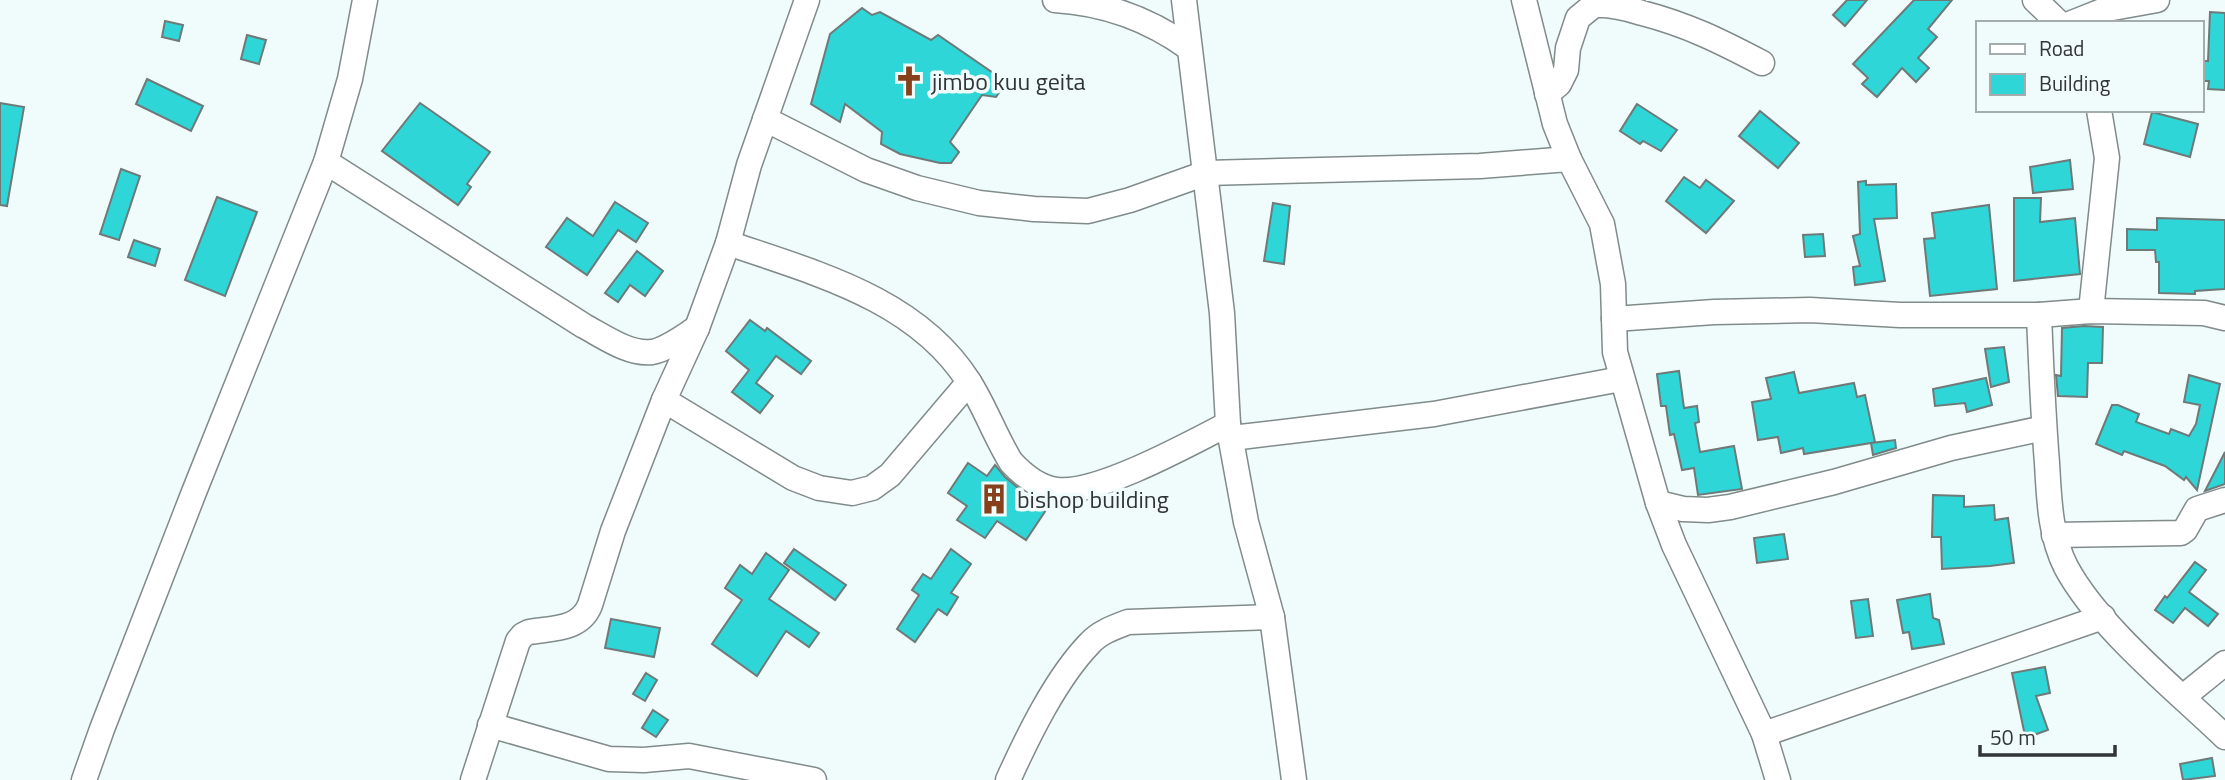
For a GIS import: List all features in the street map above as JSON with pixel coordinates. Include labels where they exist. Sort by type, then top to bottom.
[{"type":"street","points":[[84,780],[194,492],[326,162],[350,79],[365,0]]},
{"type":"street","points":[[473,780],[513,649],[523,635],[575,624],[586,615],[613,531],[664,400],[697,328],[728,243],[749,165],[807,0]]},
{"type":"street","points":[[1055,0],[1096,5],[1124,13],[1166,31],[1189,48]]},
{"type":"street","points":[[1184,0],[1222,313],[1230,431],[1246,522],[1272,617],[1294,780]]},
{"type":"street","points":[[1524,0],[1555,124],[1569,159],[1602,224],[1613,284],[1615,352],[1620,379],[1658,503],[1674,545],[1764,734],[1778,780]]},
{"type":"street","points":[[2035,0],[2057,21]]},
{"type":"street","points":[[2076,21],[2108,5],[2157,0]]},
{"type":"street","points":[[1547,94],[1559,84],[1566,70],[1568,48],[1578,18],[1594,5],[1622,7],[1682,24],[1762,63]]},
{"type":"street","points":[[2091,311],[2107,158],[2099,112]]},
{"type":"street","points":[[765,119],[866,170],[917,188],[979,203],[1034,209],[1088,211],[1130,200],[1206,173],[1480,166],[1569,159]]},
{"type":"street","points":[[326,162],[584,326],[624,347],[651,352],[676,342],[697,328]]},
{"type":"street","points":[[728,243],[850,286],[881,302],[932,338],[969,382],[1011,462],[1034,481],[1054,489],[1083,487],[1230,431],[1434,414],[1620,379]]},
{"type":"street","points":[[1614,319],[1714,312],[1810,310],[1900,315],[2039,315],[2091,311],[2204,313],[2225,318]]},
{"type":"street","points":[[2039,315],[2044,428],[2054,535],[2065,565],[2081,592],[2102,617],[2225,737]]},
{"type":"street","points":[[664,400],[793,478],[819,488],[852,493],[872,488],[890,475],[969,382]]},
{"type":"street","points":[[1658,503],[1683,509],[1730,507],[1834,482],[1951,448],[2044,428]]},
{"type":"street","points":[[2054,535],[2181,533],[2196,509],[2225,500]]},
{"type":"street","points":[[1008,780],[1023,746],[1051,698],[1091,642],[1107,630],[1128,622],[1272,617]]},
{"type":"street","points":[[1764,734],[2102,617]]},
{"type":"street","points":[[2183,697],[2225,663]]},
{"type":"street","points":[[490,725],[609,759],[644,760],[689,756],[814,780]]},
{"type":"building","points":[[1847,0],[1867,0],[1845,26],[1833,15]]},
{"type":"building","points":[[1914,0],[1952,0],[1928,29],[1937,37],[1918,58],[1929,68],[1916,82],[1902,68],[1877,97],[1862,84],[1868,78],[1853,64]]},
{"type":"building","name":"jimbo kuu geita","points":[[862,8],[872,15],[880,12],[931,40],[938,35],[996,75],[1003,87],[996,97],[982,95],[950,142],[959,152],[951,163],[900,154],[881,144],[882,132],[845,104],[840,122],[811,104],[830,34]]},
{"type":"building","points":[[2210,12],[2225,13],[2225,90],[2208,89],[2209,81],[2204,81],[2204,61],[2208,61]]},
{"type":"building","points":[[165,21],[183,25],[179,41],[162,37]]},
{"type":"building","points":[[247,35],[266,40],[259,64],[241,59]]},
{"type":"building","points":[[147,79],[203,106],[191,131],[136,104]]},
{"type":"building","points":[[0,103],[24,107],[7,206],[0,205]]},
{"type":"building","points":[[420,103],[490,152],[467,184],[471,187],[458,205],[382,151]]},
{"type":"building","points":[[1637,104],[1677,130],[1661,151],[1643,141],[1640,144],[1620,131]]},
{"type":"building","points":[[1760,111],[1799,143],[1778,168],[1739,136]]},
{"type":"building","points":[[2152,112],[2198,124],[2190,157],[2144,144]]},
{"type":"building","points":[[2070,160],[2073,189],[2033,193],[2030,167]]},
{"type":"building","points":[[121,169],[140,176],[119,240],[100,234]]},
{"type":"building","points":[[1684,177],[1700,188],[1706,180],[1734,201],[1706,233],[1666,201]]},
{"type":"building","points":[[1866,181],[1866,185],[1896,184],[1897,218],[1874,219],[1885,281],[1855,285],[1853,267],[1860,266],[1853,236],[1860,234],[1858,182]]},
{"type":"building","points":[[217,197],[257,212],[225,296],[185,280]]},
{"type":"building","points":[[2014,198],[2041,198],[2040,222],[2075,218],[2080,274],[2014,281]]},
{"type":"building","points":[[615,202],[648,223],[636,242],[618,230],[587,275],[546,247],[567,218],[593,236]]},
{"type":"building","points":[[1273,203],[1290,206],[1284,264],[1264,261]]},
{"type":"building","points":[[1989,205],[1997,289],[1930,296],[1924,239],[1935,238],[1932,213]]},
{"type":"building","points":[[2157,218],[2225,220],[2225,289],[2195,291],[2195,294],[2159,293],[2159,262],[2156,262],[2155,250],[2127,250],[2127,229],[2157,230]]},
{"type":"building","points":[[1823,234],[1825,256],[1805,257],[1803,235]]},
{"type":"building","points":[[134,240],[160,249],[155,266],[128,257]]},
{"type":"building","points":[[637,251],[663,271],[645,296],[630,285],[618,302],[605,293]]},
{"type":"building","points":[[750,320],[765,331],[767,328],[811,361],[801,374],[776,356],[756,383],[773,396],[760,413],[732,392],[749,370],[726,351]]},
{"type":"building","points":[[2103,327],[2102,363],[2088,363],[2087,397],[2058,396],[2056,375],[2061,376],[2062,328]]},
{"type":"building","points":[[2004,347],[2009,382],[1991,387],[1985,349]]},
{"type":"building","points":[[1679,371],[1684,408],[1697,406],[1699,422],[1695,423],[1700,452],[1734,446],[1742,489],[1698,495],[1694,468],[1682,470],[1674,434],[1670,435],[1666,406],[1661,406],[1657,374]]},
{"type":"building","points":[[1794,372],[1799,393],[1854,383],[1857,397],[1865,395],[1875,442],[1804,454],[1803,448],[1781,453],[1778,437],[1758,440],[1752,402],[1771,399],[1766,378]]},
{"type":"building","points":[[2189,375],[2220,384],[2197,490],[2186,477],[2184,480],[2165,466],[2124,451],[2122,455],[2096,444],[2112,405],[2139,414],[2136,422],[2169,434],[2171,429],[2189,436],[2196,424],[2200,405],[2184,402]]},
{"type":"building","points":[[1986,378],[1992,405],[1967,412],[1965,403],[1935,406],[1933,389]]},
{"type":"building","points":[[1895,440],[1896,448],[1873,455],[1871,443]]},
{"type":"building","points":[[2225,452],[2225,484],[2205,491]]},
{"type":"building","name":"bishop building","points":[[968,463],[987,476],[995,465],[1022,491],[1020,493],[1046,510],[1026,540],[997,521],[985,538],[957,520],[967,506],[948,493]]},
{"type":"building","points":[[1933,495],[1964,496],[1964,507],[1994,505],[1995,520],[2008,518],[2014,563],[1942,569],[1941,537],[1932,537]]},
{"type":"building","points":[[1784,534],[1788,559],[1757,563],[1754,538]]},
{"type":"building","points":[[794,549],[846,585],[835,600],[784,563]]},
{"type":"building","points":[[951,549],[971,564],[951,593],[958,597],[947,615],[938,609],[915,642],[897,629],[919,595],[912,590],[923,574],[931,579]]},
{"type":"building","points":[[766,553],[789,570],[769,599],[819,633],[809,647],[786,631],[757,676],[712,644],[742,600],[725,588],[740,565],[752,574]]},
{"type":"building","points":[[2195,562],[2206,570],[2189,592],[2218,614],[2208,626],[2185,608],[2173,623],[2155,610]]},
{"type":"building","points":[[1930,594],[1933,618],[1939,620],[1944,644],[1912,649],[1909,632],[1903,633],[1897,600]]},
{"type":"building","points":[[1868,599],[1873,636],[1856,638],[1851,601]]},
{"type":"building","points":[[611,619],[660,628],[654,657],[605,648]]},
{"type":"building","points":[[2045,667],[2050,693],[2036,696],[2048,730],[2025,736],[2012,673]]},
{"type":"building","points":[[646,673],[657,680],[645,701],[633,694]]},
{"type":"building","points":[[653,710],[668,720],[656,737],[642,728]]},
{"type":"building","points":[[2212,758],[2215,776],[2183,780],[2180,764]]},
{"type":"place","name":"jimbo kuu geita","points":[[909,81]]},
{"type":"place","name":"bishop building","points":[[994,499]]}]
